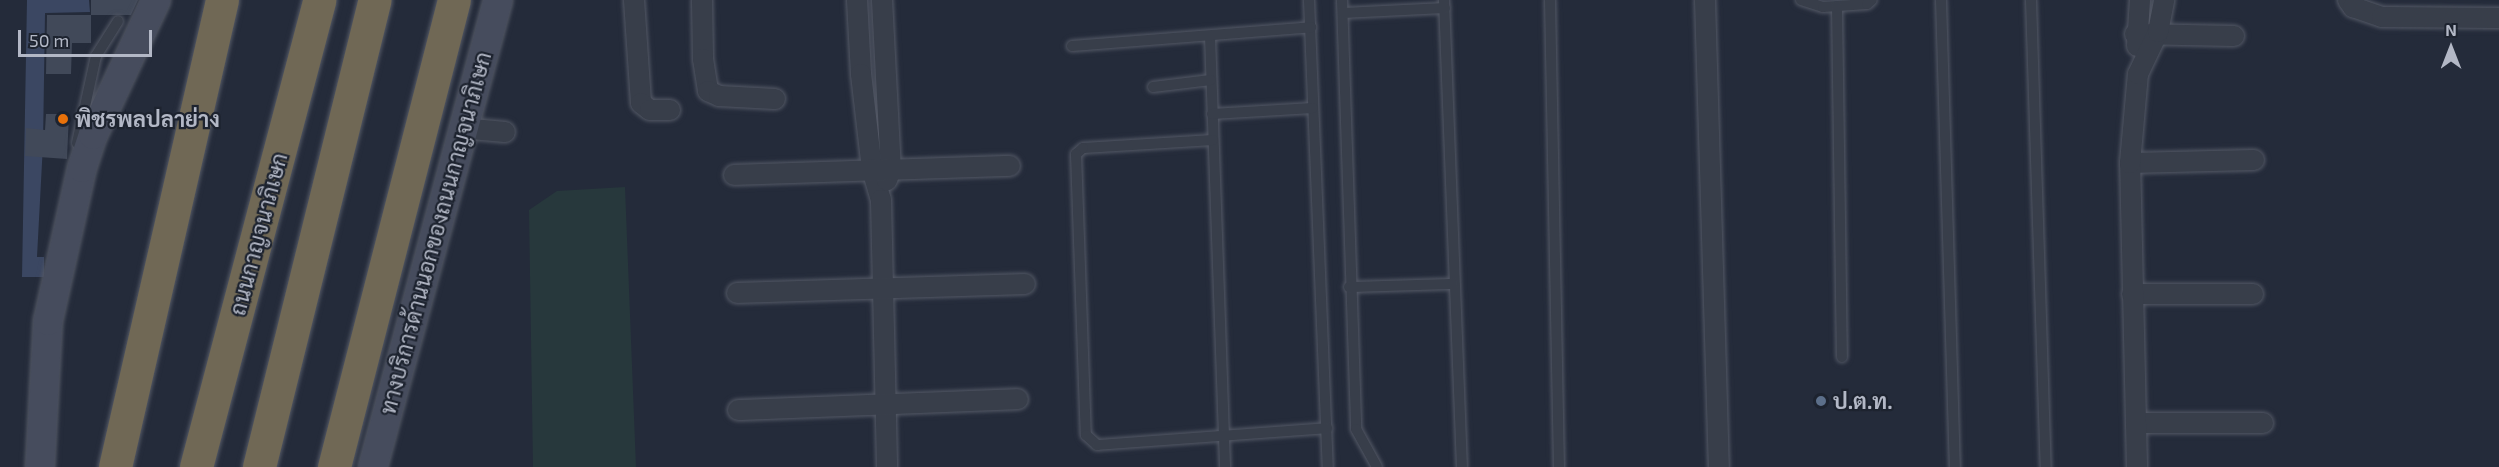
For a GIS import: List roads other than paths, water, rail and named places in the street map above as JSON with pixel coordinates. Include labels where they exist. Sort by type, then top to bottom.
[{"type":"highway","points":[[115,467],[222,0]]},
{"type":"highway","name":"ถนนกาญจนาภิเษก","points":[[196,467],[319,0]]},
{"type":"highway","points":[[259,467],[375,0]]},
{"type":"highway","points":[[334,467],[454,0]]},
{"type":"main road","points":[[40,467],[48,321],[82,168],[93,135],[156,0]]},
{"type":"main road","name":"ทางบริการด้านนอกของถนนกาญจนาภิเษก","points":[[373,467],[461,128],[498,0]]},
{"type":"street","points":[[634,0],[641,103],[650,110],[669,110]]},
{"type":"street","points":[[702,0],[706,88],[718,96],[775,99]]},
{"type":"street","points":[[857,0],[861,74],[881,169]]},
{"type":"street","points":[[882,0],[885,72],[881,169],[881,288],[887,467]]},
{"type":"street","points":[[1705,0],[1719,467]]},
{"type":"street","points":[[2137,467],[2130,163],[2140,63],[2135,34],[2140,0]]},
{"type":"street","points":[[2140,63],[2157,32],[2164,0]]},
{"type":"street","points":[[2348,0],[2353,7],[2382,17],[2499,18]]},
{"type":"street","points":[[2135,34],[2157,32],[2234,36]]},
{"type":"street","points":[[861,74],[885,72]]},
{"type":"street","points":[[461,128],[505,132]]},
{"type":"street","points":[[2130,163],[2253,160]]},
{"type":"street","points":[[734,175],[1010,166]]},
{"type":"street","points":[[737,292],[1025,284]]},
{"type":"street","points":[[2132,294],[2253,294]]},
{"type":"street","points":[[738,410],[1018,399]]},
{"type":"street","points":[[2137,423],[2263,423]]},
{"type":"lane","points":[[1309,0],[1328,467]]},
{"type":"lane","points":[[1342,0],[1349,287],[1356,429],[1377,467]]},
{"type":"lane","points":[[1550,0],[1559,467]]},
{"type":"lane","points":[[1801,0],[1822,7],[1867,4],[1872,0]]},
{"type":"lane","points":[[1941,0],[1955,467]]},
{"type":"lane","points":[[2031,0],[2046,467]]},
{"type":"lane","points":[[1343,13],[1444,4],[1453,284],[1462,467]]},
{"type":"lane","points":[[1837,6],[1842,357]]},
{"type":"lane","points":[[82,168],[76,162],[76,144],[96,56],[118,21]]},
{"type":"lane","points":[[1072,46],[1311,27]]},
{"type":"lane","points":[[1210,36],[1225,467]]},
{"type":"lane","points":[[1154,87],[1211,80]]},
{"type":"lane","points":[[1212,114],[1314,108]]},
{"type":"lane","points":[[1213,140],[1083,148],[1076,153],[1074,167],[1086,435],[1097,445],[1224,438],[1327,428]]},
{"type":"lane","points":[[1349,287],[1453,284]]},
{"type":"water","points":[[27,0],[89,0],[90,12],[45,13],[43,144],[37,257],[44,257],[44,277],[22,277]]},
{"type":"place","name":"พิชรพลปลาย่าง","points":[[63,119]]},
{"type":"place","name":"ป.ต.ท.","points":[[1821,401]]}]
